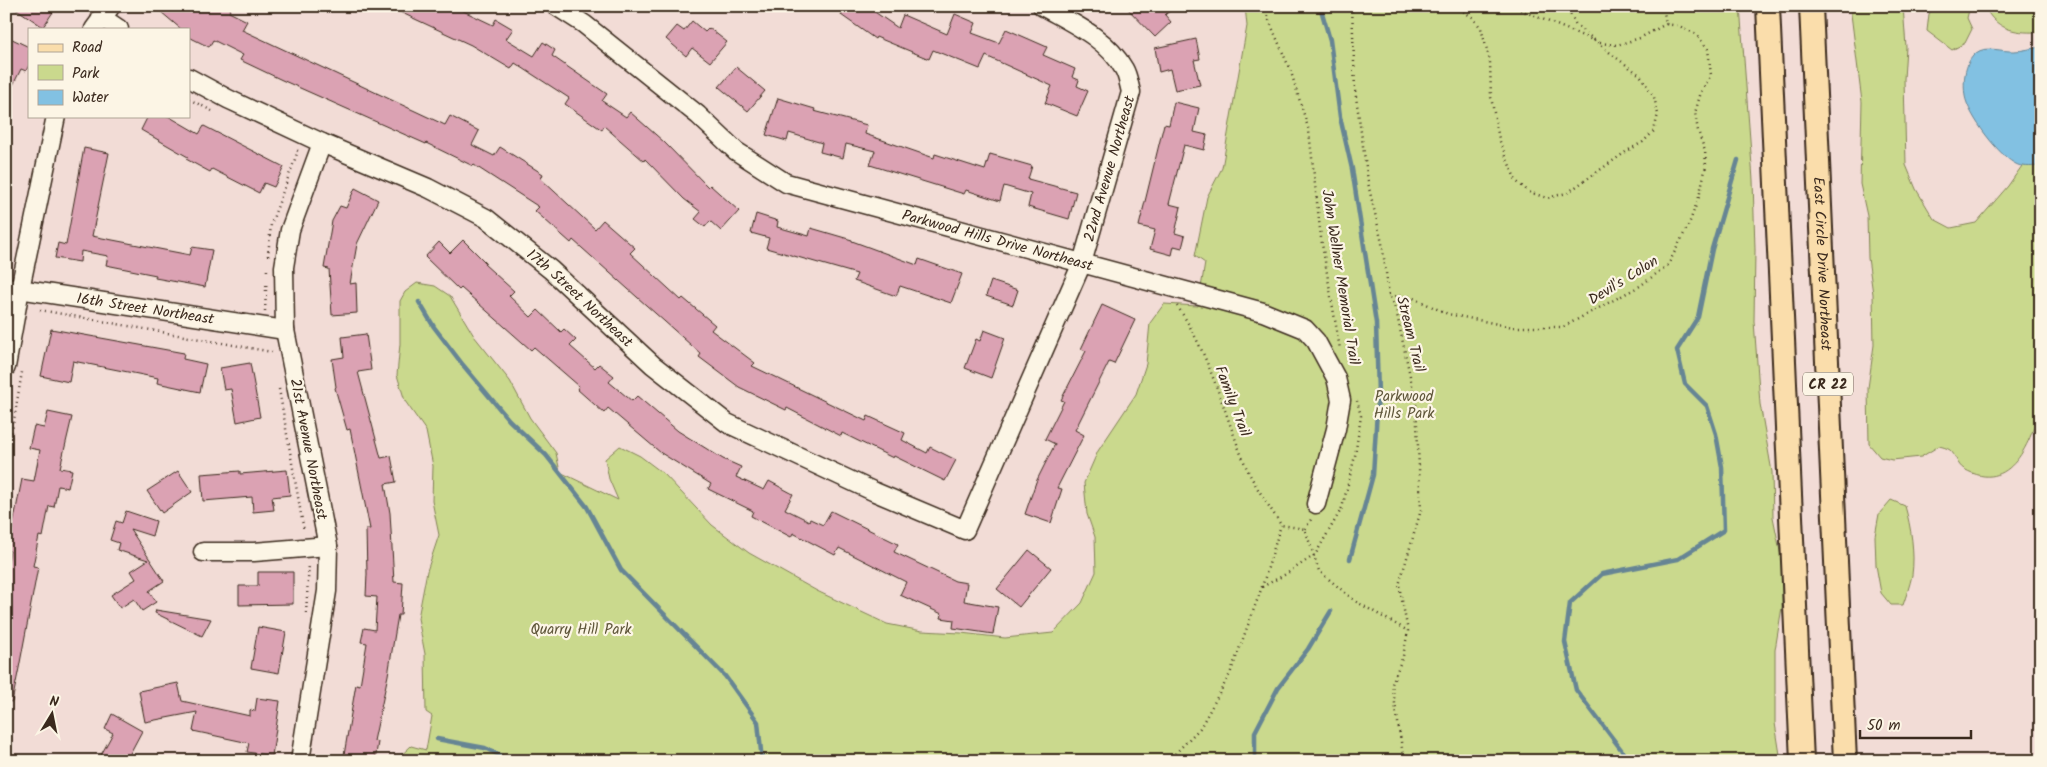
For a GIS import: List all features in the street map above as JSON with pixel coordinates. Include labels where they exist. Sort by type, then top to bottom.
[{"type":"main road","name":"CR 22","points":[[1768,6],[1802,761]]},
{"type":"main road","name":"East Circle Drive Northeast","points":[[1812,6],[1845,761]]},
{"type":"street","name":"Parkwood Hills Drive Northeast","points":[[556,6],[584,24],[698,115],[736,151],[786,183],[1263,312],[1305,329],[1316,340],[1336,378],[1341,400],[1336,429],[1316,504]]},
{"type":"street","name":"22nd Avenue Northeast","points":[[965,530],[1082,264],[1131,92],[1126,71],[1113,51],[1090,34],[1042,6]]},
{"type":"street","points":[[102,17],[118,28]]},
{"type":"street","name":"17th Street Northeast","points":[[190,79],[228,99],[322,143],[428,188],[486,218],[551,270],[653,365],[727,423],[875,492],[965,530]]},
{"type":"street","points":[[15,366],[13,288],[56,118]]},
{"type":"street","name":"21st Avenue Northeast","points":[[300,761],[327,591],[328,546],[285,330],[284,268],[290,230],[322,143]]},
{"type":"street","name":"16th Street Northeast","points":[[13,288],[285,330]]},
{"type":"street","points":[[204,552],[254,552],[328,546]]},
{"type":"path","name":"John Wellner Memorial Trail","points":[[1263,6],[1291,72],[1309,131],[1321,238],[1341,353]]},
{"type":"path","name":"Stream Trail","points":[[1352,6],[1355,90],[1369,188],[1382,243],[1389,295],[1396,310],[1416,404],[1421,510],[1398,585],[1408,631]]},
{"type":"path","points":[[1455,6],[1472,16],[1481,28],[1490,61],[1491,97],[1499,140],[1516,181],[1529,192],[1547,198],[1567,193],[1643,142],[1654,131],[1658,114],[1654,97],[1640,74],[1576,25],[1566,6]]},
{"type":"path","points":[[1512,6],[1599,43],[1617,45],[1640,38],[1666,24],[1663,6]]},
{"type":"path","name":"Devil's Colon","points":[[1389,295],[1411,297],[1448,314],[1513,327],[1563,327],[1640,286],[1668,265],[1689,224],[1699,198],[1706,166],[1695,113],[1701,92],[1711,75],[1708,48],[1696,34],[1679,26],[1666,24]]},
{"type":"path","points":[[190,99],[214,111]]},
{"type":"path","points":[[256,310],[265,311],[265,281],[272,224],[298,151],[290,147]]},
{"type":"path","name":"Family Trail","points":[[1164,286],[1187,320],[1212,377],[1248,471],[1281,525]]},
{"type":"path","points":[[33,309],[272,350],[274,360]]},
{"type":"path","points":[[6,467],[15,366]]},
{"type":"path","points":[[279,388],[309,558],[305,620]]},
{"type":"path","points":[[1262,587],[1315,555],[1342,508],[1355,456],[1361,416],[1355,396]]},
{"type":"path","points":[[1168,761],[1200,728],[1230,674],[1262,587],[1281,525],[1305,529],[1319,571],[1355,601],[1408,631],[1403,656],[1392,684],[1404,761]]},
{"type":"green space","points":[[1245,6],[1740,6],[1753,180],[1755,250],[1754,321],[1760,404],[1772,472],[1773,517],[1782,561],[1782,607],[1775,650],[1775,723],[1781,761],[395,761],[411,746],[426,750],[432,716],[426,712],[425,654],[418,618],[427,571],[439,535],[432,501],[433,466],[426,431],[405,401],[397,375],[400,344],[400,301],[405,292],[417,283],[435,286],[450,296],[474,336],[510,381],[530,418],[556,453],[560,472],[618,500],[609,479],[605,459],[620,446],[640,456],[664,474],[712,525],[749,553],[817,591],[887,624],[922,631],[1005,638],[1053,633],[1082,603],[1096,572],[1095,537],[1087,514],[1084,483],[1098,451],[1136,394],[1146,364],[1150,323],[1164,304],[1198,306],[1205,263],[1195,256],[1207,197],[1222,168],[1247,26]]},
{"type":"green space","points":[[1850,6],[1903,6],[1906,47],[1904,79],[1906,165],[1916,189],[1934,219],[1951,228],[1976,223],[2008,186],[2031,153],[2041,144],[2041,405],[2025,448],[2016,461],[2006,470],[1994,475],[1980,475],[1964,469],[1950,450],[1939,446],[1921,457],[1892,460],[1880,457],[1869,444],[1868,388],[1874,345],[1873,294],[1868,258],[1867,216],[1860,184],[1862,102]]},
{"type":"green space","points":[[1935,6],[1970,6],[1967,18],[1972,29],[1965,43],[1952,50],[1927,31],[1929,14]]},
{"type":"green space","points":[[1984,6],[2041,6],[2041,28],[2037,32],[2020,32],[2006,28],[1994,20]]},
{"type":"green space","points":[[1891,500],[1905,506],[1912,540],[1912,575],[1903,605],[1891,605],[1881,593],[1876,565],[1875,536],[1879,514]]},
{"type":"water","points":[[2041,47],[2041,165],[2023,166],[2011,161],[2003,154],[1978,124],[1967,104],[1964,85],[1965,73],[1972,57],[1985,49],[2017,51]]},
{"type":"building","points":[[12,6],[57,6],[43,27]]},
{"type":"building","points":[[154,6],[232,6],[229,12],[247,21],[242,30],[445,125],[450,116],[479,131],[472,145],[494,156],[500,147],[543,174],[541,179],[595,229],[603,220],[635,248],[630,253],[681,300],[683,298],[715,325],[711,330],[755,363],[752,366],[866,421],[868,416],[905,433],[902,440],[927,453],[930,447],[956,460],[945,481],[842,433],[841,436],[787,408],[786,410],[739,387],[699,357],[701,354],[573,240],[571,243],[535,211],[539,207],[474,165],[240,60],[243,55],[213,40],[209,47],[190,38],[190,28],[180,28]]},
{"type":"building","points":[[387,6],[453,6],[493,25],[496,19],[513,29],[506,39],[534,56],[543,42],[555,50],[552,56],[607,94],[602,101],[626,117],[630,112],[664,142],[708,187],[710,185],[739,211],[721,231],[710,221],[705,227],[695,219],[701,212],[684,199],[645,159],[644,161],[604,126],[602,130],[565,104],[569,98],[515,63],[511,69],[471,45]]},
{"type":"building","points":[[847,6],[866,6],[898,28],[903,15],[947,34],[955,14],[976,23],[972,33],[999,43],[1006,29],[1047,47],[1043,55],[1075,69],[1072,77],[1079,80],[1077,86],[1088,91],[1077,116],[1045,103],[1052,86],[986,56],[980,69],[933,50],[929,59],[876,37],[875,39],[841,15]]},
{"type":"building","points":[[1125,6],[1175,6],[1165,15],[1171,22],[1155,37]]},
{"type":"building","points":[[692,21],[705,32],[709,28],[727,42],[710,62],[692,48],[686,56],[666,39],[677,26],[684,31]]},
{"type":"building","points":[[10,38],[28,47],[28,67],[26,71],[21,69],[6,99],[6,45]]},
{"type":"building","points":[[1196,39],[1200,59],[1194,60],[1200,85],[1175,90],[1170,69],[1159,72],[1155,48]]},
{"type":"building","points":[[736,67],[765,91],[748,111],[719,87]]},
{"type":"building","points":[[778,98],[815,109],[814,111],[867,125],[865,134],[934,158],[935,154],[985,170],[990,154],[1032,166],[1028,179],[1076,192],[1069,219],[1028,207],[1031,194],[1004,186],[1000,201],[966,190],[964,194],[870,165],[875,151],[846,144],[843,158],[820,152],[822,143],[789,133],[787,141],[766,135]]},
{"type":"building","points":[[1174,102],[1199,108],[1194,132],[1207,135],[1204,150],[1184,145],[1169,204],[1181,207],[1175,233],[1185,236],[1182,248],[1174,246],[1172,255],[1150,249],[1155,230],[1139,226],[1164,124],[1169,125]]},
{"type":"building","points":[[147,118],[171,118],[199,134],[204,126],[284,167],[274,187],[264,183],[259,193],[212,169],[210,172],[141,130]]},
{"type":"building","points":[[84,148],[109,153],[92,236],[190,255],[192,247],[212,250],[205,287],[155,278],[156,275],[106,265],[108,256],[81,251],[80,262],[55,258],[58,243],[66,245]]},
{"type":"building","points":[[355,188],[378,200],[357,244],[350,284],[356,283],[357,313],[332,315],[329,269],[324,268],[332,221],[340,206],[346,208]]},
{"type":"building","points":[[756,214],[778,221],[777,227],[809,236],[811,228],[852,240],[917,265],[919,259],[962,274],[951,303],[900,286],[896,296],[854,281],[857,274],[766,248],[769,238],[751,233]]},
{"type":"building","points":[[463,240],[486,263],[484,264],[514,291],[509,296],[531,317],[538,310],[561,332],[564,329],[576,340],[570,346],[595,368],[599,364],[614,376],[609,382],[632,401],[637,396],[678,431],[723,459],[741,467],[736,477],[764,490],[769,481],[793,494],[785,509],[809,521],[810,519],[823,525],[831,511],[898,544],[894,552],[955,581],[967,583],[964,601],[998,607],[993,634],[953,628],[954,620],[941,618],[942,614],[900,595],[906,582],[839,548],[835,555],[793,533],[791,537],[751,516],[753,511],[708,489],[711,484],[661,453],[608,408],[604,413],[577,389],[579,386],[534,347],[531,350],[461,288],[459,290],[425,257],[439,242],[450,253]]},
{"type":"building","points":[[991,281],[1018,290],[1013,305],[986,296]]},
{"type":"building","points":[[1102,305],[1135,320],[1114,364],[1109,362],[1075,430],[1084,435],[1057,488],[1062,489],[1051,523],[1025,514],[1036,482],[1055,444],[1045,439],[1064,401],[1061,400],[1086,351],[1081,349]]},
{"type":"building","points":[[51,329],[184,353],[183,359],[206,364],[200,392],[157,383],[158,378],[73,361],[69,382],[41,376]]},
{"type":"building","points":[[984,330],[1005,338],[991,378],[965,368],[976,339],[980,341]]},
{"type":"building","points":[[366,334],[371,370],[358,372],[381,458],[391,456],[396,482],[385,484],[390,513],[394,582],[403,583],[401,615],[398,615],[374,741],[378,742],[375,761],[343,761],[356,684],[360,685],[367,643],[361,642],[364,628],[375,630],[377,597],[366,596],[366,529],[370,529],[350,429],[347,430],[335,388],[332,359],[344,357],[342,337]]},
{"type":"building","points":[[250,363],[260,417],[237,422],[231,389],[224,390],[220,368]]},
{"type":"building","points":[[48,412],[72,417],[60,468],[72,470],[68,488],[58,486],[54,507],[49,506],[43,537],[39,536],[33,566],[38,567],[12,702],[6,701],[6,574],[10,551],[8,550],[22,479],[34,481],[40,450],[29,448],[34,426],[44,428]]},
{"type":"building","points":[[287,470],[290,495],[272,497],[274,510],[253,512],[252,497],[203,501],[201,474],[240,471],[240,474]]},
{"type":"building","points":[[178,471],[192,492],[162,513],[147,491]]},
{"type":"building","points":[[126,511],[156,521],[152,536],[130,529],[164,581],[149,591],[156,602],[142,611],[134,599],[120,608],[111,595],[136,579],[131,571],[148,560],[117,550],[119,543],[110,540],[116,521],[122,523]]},
{"type":"building","points":[[1029,550],[1051,568],[1019,607],[997,589]]},
{"type":"building","points":[[258,572],[293,572],[293,604],[239,605],[239,586],[258,586]]},
{"type":"building","points":[[156,610],[211,619],[202,636],[155,613]]},
{"type":"building","points":[[258,627],[286,632],[279,673],[251,668]]},
{"type":"building","points":[[178,683],[182,701],[250,716],[250,710],[255,711],[257,698],[280,701],[272,756],[247,752],[249,743],[193,731],[197,712],[145,722],[139,691]]},
{"type":"building","points":[[112,714],[142,731],[126,761],[112,761],[101,755],[113,733],[105,729]]},
{"type":"waterway","points":[[1320,6],[1330,40],[1340,117],[1352,169],[1376,323],[1378,395],[1373,475],[1350,559]]},
{"type":"waterway","points":[[1625,761],[1623,752],[1576,690],[1565,642],[1570,603],[1602,574],[1678,559],[1724,530],[1722,467],[1716,434],[1707,406],[1685,384],[1677,350],[1698,317],[1712,249],[1738,160]]},
{"type":"waterway","points":[[419,302],[434,327],[463,365],[509,420],[546,455],[587,507],[621,570],[725,676],[758,722],[762,761]]},
{"type":"waterway","points":[[1255,761],[1255,732],[1278,688],[1308,649],[1331,611]]},
{"type":"waterway","points":[[437,739],[485,748],[511,761]]},
{"type":"park label","name":"Parkwood Hills Park","points":[[1404,404]]},
{"type":"park label","name":"Quarry Hill Park","points":[[581,629]]}]
